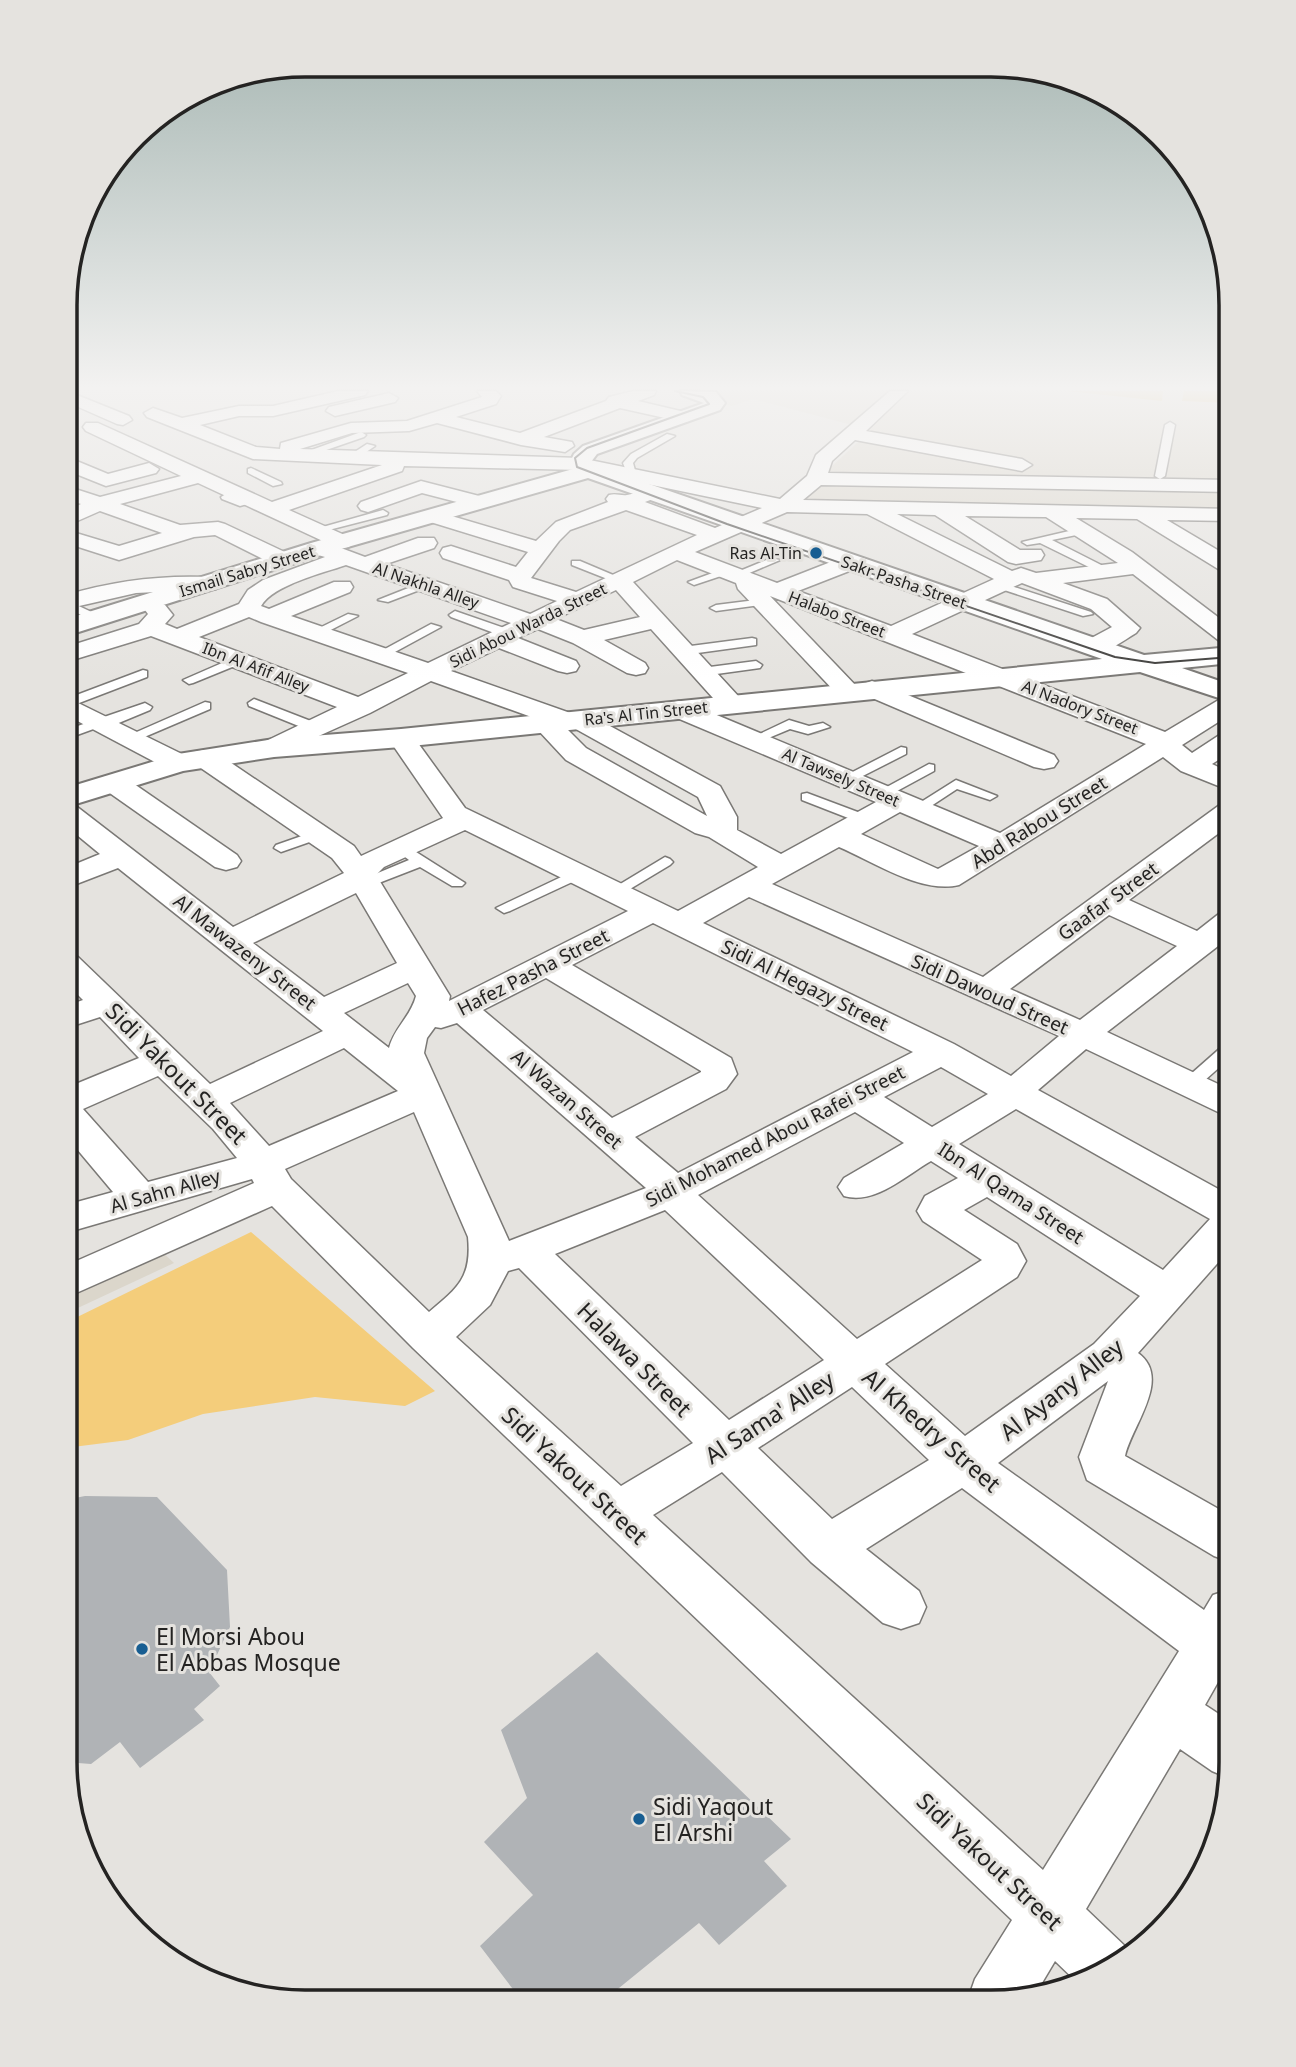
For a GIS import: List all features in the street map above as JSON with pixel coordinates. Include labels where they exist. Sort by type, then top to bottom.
[{"type":"main road","name":"Ismail Sabry Street","points":[[77,624],[96,618],[147,615],[208,584],[239,573],[477,503],[520,487]]},
{"type":"main road","name":"Sakr Pasha Street","points":[[636,487],[1219,690]]},
{"type":"main road","name":"Ra's Al Tin Street","points":[[77,812],[114,783],[191,761],[274,748],[401,738],[1219,656]]},
{"type":"street","points":[[77,514],[168,487]]},
{"type":"street","name":"Al Nakhla Alley","points":[[220,487],[272,509],[331,544],[425,584],[582,638],[636,668]]},
{"type":"street","points":[[403,487],[408,491]]},
{"type":"street","points":[[376,510],[408,491],[426,487]]},
{"type":"street","points":[[429,487],[509,515],[472,528]]},
{"type":"street","points":[[603,487],[615,499],[715,536]]},
{"type":"street","points":[[695,487],[784,506],[1219,516]]},
{"type":"street","points":[[784,506],[807,487]]},
{"type":"street","points":[[272,509],[333,489],[405,524]]},
{"type":"street","points":[[508,539],[543,523],[615,499],[651,493]]},
{"type":"street","points":[[77,496],[193,532]]},
{"type":"street","points":[[193,532],[206,509],[238,497]]},
{"type":"street","points":[[543,523],[590,516],[615,499]]},
{"type":"street","name":"Sidi Abou Warda Street","points":[[274,748],[651,564],[673,547],[715,536],[784,506]]},
{"type":"street","points":[[867,508],[1015,581],[1099,604],[1128,628],[1093,647]]},
{"type":"street","points":[[941,509],[1017,557],[1033,545]]},
{"type":"street","points":[[1052,512],[1082,531],[1142,558],[1219,627]]},
{"type":"street","points":[[1141,513],[1219,560]]},
{"type":"street","points":[[432,516],[542,549]]},
{"type":"street","points":[[590,516],[625,528]]},
{"type":"street","points":[[520,576],[542,549],[543,523]]},
{"type":"street","points":[[77,540],[119,553],[216,527],[283,560]]},
{"type":"street","points":[[239,538],[331,544],[392,555],[469,579]]},
{"type":"street","points":[[392,555],[426,543]]},
{"type":"street","points":[[258,613],[256,595],[331,544]]},
{"type":"street","points":[[961,554],[997,545]]},
{"type":"street","points":[[673,547],[734,574],[770,596],[860,690],[1044,761]]},
{"type":"street","points":[[891,635],[961,602],[1015,581],[1105,571],[1142,558],[1198,547]]},
{"type":"street","points":[[451,553],[520,576]]},
{"type":"street","points":[[625,556],[651,564]]},
{"type":"street","points":[[770,596],[849,563]]},
{"type":"street","points":[[239,573],[267,587],[312,599]]},
{"type":"street","points":[[520,576],[522,582],[577,600]]},
{"type":"street","points":[[619,580],[731,703]]},
{"type":"street","points":[[77,600],[131,585],[166,582],[208,584]]},
{"type":"street","points":[[178,637],[312,599],[342,587]]},
{"type":"street","name":"Halabo Street","points":[[770,596],[891,635],[999,677]]},
{"type":"street","points":[[258,613],[565,722],[710,792],[718,804],[722,817],[721,831],[726,837],[781,867]]},
{"type":"street","points":[[77,650],[147,615]]},
{"type":"street","name":"Ibn Al Afif Alley","points":[[147,615],[178,637],[361,707]]},
{"type":"street","points":[[582,638],[656,621]]},
{"type":"street","points":[[504,636],[567,666]]},
{"type":"street","name":"Al Nadory Street","points":[[999,677],[1150,734],[1191,765],[1219,778]]},
{"type":"street","name":"Al Tawsely Street","points":[[679,709],[1002,845]]},
{"type":"street","name":"Abd Rabou Street","points":[[838,835],[938,878],[948,878],[1219,711]]},
{"type":"street","points":[[80,714],[130,738],[191,761],[343,852],[363,879],[433,996],[431,1010],[406,1043],[406,1053],[488,1237],[508,1257],[482,1288],[428,1337]]},
{"type":"street","name":"Sidi Al Hegazy Street","points":[[401,738],[455,814],[940,1052],[1015,1091],[1219,1206]]},
{"type":"street","points":[[1191,765],[1219,748]]},
{"type":"street","points":[[114,783],[226,861]]},
{"type":"street","name":"Hafez Pasha Street","points":[[412,1033],[547,964],[747,885],[899,801]]},
{"type":"street","points":[[363,879],[367,864],[410,855],[466,819]]},
{"type":"street","name":"Gaafar Street","points":[[984,992],[1219,819]]},
{"type":"street","name":"Al Mawazeny Street","points":[[77,822],[123,855],[424,1093]]},
{"type":"street","points":[[77,874],[123,855]]},
{"type":"street","points":[[231,941],[363,879]]},
{"type":"street","name":"Sidi Dawoud Street","points":[[747,885],[1083,1034],[1219,1098]]},
{"type":"street","points":[[1107,902],[1199,944]]},
{"type":"street","points":[[858,1187],[1003,1101],[1083,1034],[1219,929]]},
{"type":"street","points":[[547,964],[718,1066],[719,1074],[713,1081],[608,1135]]},
{"type":"street","points":[[207,1100],[416,967]]},
{"type":"street","name":"Sidi Yakout Street","points":[[77,990],[86,1011],[163,1061],[207,1100],[271,1176],[428,1337],[1100,1962]]},
{"type":"street","name":"Al Wazan Street","points":[[461,1009],[665,1183],[671,1193]]},
{"type":"street","name":"Sidi Mohamed Abou Rafei Street","points":[[508,1257],[671,1193],[940,1052]]},
{"type":"street","points":[[77,1097],[163,1061]]},
{"type":"street","points":[[77,1277],[424,1093]]},
{"type":"street","name":"Ibn Al Qama Street","points":[[855,1095],[1167,1293]]},
{"type":"street","points":[[77,1126],[141,1199]]},
{"type":"street","name":"Al Sahn Alley","points":[[77,1216],[141,1199],[271,1176]]},
{"type":"street","name":"Al Sama' Alley","points":[[617,1513],[724,1447],[1005,1264],[1002,1254],[937,1211],[939,1206],[988,1179]]},
{"type":"street","name":"Al Khedry Street","points":[[671,1193],[963,1463],[1219,1627]]},
{"type":"street","name":"Al Ayany Alley","points":[[828,1547],[963,1463],[1110,1356],[1219,1235]]},
{"type":"street","name":"Halawa Street","points":[[508,1257],[724,1447],[828,1547],[901,1607]]},
{"type":"street","points":[[1110,1356],[1128,1369],[1132,1383],[1101,1454],[1104,1467],[1219,1534]]},
{"type":"street","points":[[1005,1989],[1219,1631]]},
{"type":"street","points":[[1172,1713],[1219,1745]]},
{"type":"lane","points":[[331,544],[376,510]]},
{"type":"lane","points":[[1033,545],[1082,531]]},
{"type":"lane","points":[[1033,545],[1105,571]]},
{"type":"lane","points":[[694,582],[734,574],[775,560]]},
{"type":"lane","points":[[576,564],[619,580]]},
{"type":"lane","points":[[1015,581],[1087,614]]},
{"type":"lane","points":[[384,600],[425,584]]},
{"type":"lane","points":[[716,608],[770,596]]},
{"type":"lane","points":[[77,608],[96,618]]},
{"type":"lane","points":[[455,615],[504,636]]},
{"type":"lane","points":[[315,633],[352,616]]},
{"type":"lane","points":[[378,656],[435,627]]},
{"type":"lane","points":[[683,651],[752,642]]},
{"type":"lane","points":[[189,680],[238,660]]},
{"type":"lane","points":[[702,672],[756,665]]},
{"type":"lane","points":[[80,714],[143,674]]},
{"type":"lane","points":[[254,703],[316,728]]},
{"type":"lane","points":[[130,738],[205,706]]},
{"type":"lane","points":[[80,714],[145,707]]},
{"type":"lane","points":[[754,740],[789,724],[807,730],[823,727]]},
{"type":"lane","points":[[846,779],[901,751]]},
{"type":"lane","points":[[899,801],[929,768]]},
{"type":"lane","points":[[899,801],[957,784],[990,796]]},
{"type":"lane","points":[[807,797],[866,820]]},
{"type":"lane","points":[[281,848],[316,835]]},
{"type":"lane","points":[[410,855],[457,883]]},
{"type":"lane","points":[[615,892],[666,862]]},
{"type":"lane","points":[[504,908],[578,874]]},
{"type":"lane","points":[[1189,1084],[1219,1058]]},
{"type":"shaded area","points":[[809,487],[1219,487],[1219,511],[790,505]]},
{"type":"shaded area","points":[[251,1232],[435,1391],[405,1406],[315,1397],[203,1414],[128,1440],[77,1446],[77,1317]]},
{"type":"shaded area","points":[[147,1238],[174,1263],[77,1308],[77,1264]]},
{"type":"building","name":"El Morsi Abou El Abbas Mosque","points":[[157,1497],[227,1570],[230,1627],[209,1672],[220,1686],[194,1709],[204,1720],[140,1768],[120,1742],[91,1764],[77,1763],[77,1498]]},
{"type":"building","name":"Sidi Yaqout El Arshi","points":[[597,1652],[791,1839],[764,1861],[787,1886],[719,1945],[699,1923],[617,1990],[514,1990],[480,1946],[533,1895],[484,1842],[527,1798],[501,1730]]},
{"type":"tram line","points":[[631,487],[727,524],[1115,657],[1155,663],[1219,658]]},
{"type":"place","name":"Ras Al-Tin","points":[[816,553]]},
{"type":"place","name":"El Morsi Abou El Abbas Mosque","points":[[142,1649]]},
{"type":"place","name":"Sidi Yaqout El Arshi","points":[[639,1819]]}]
